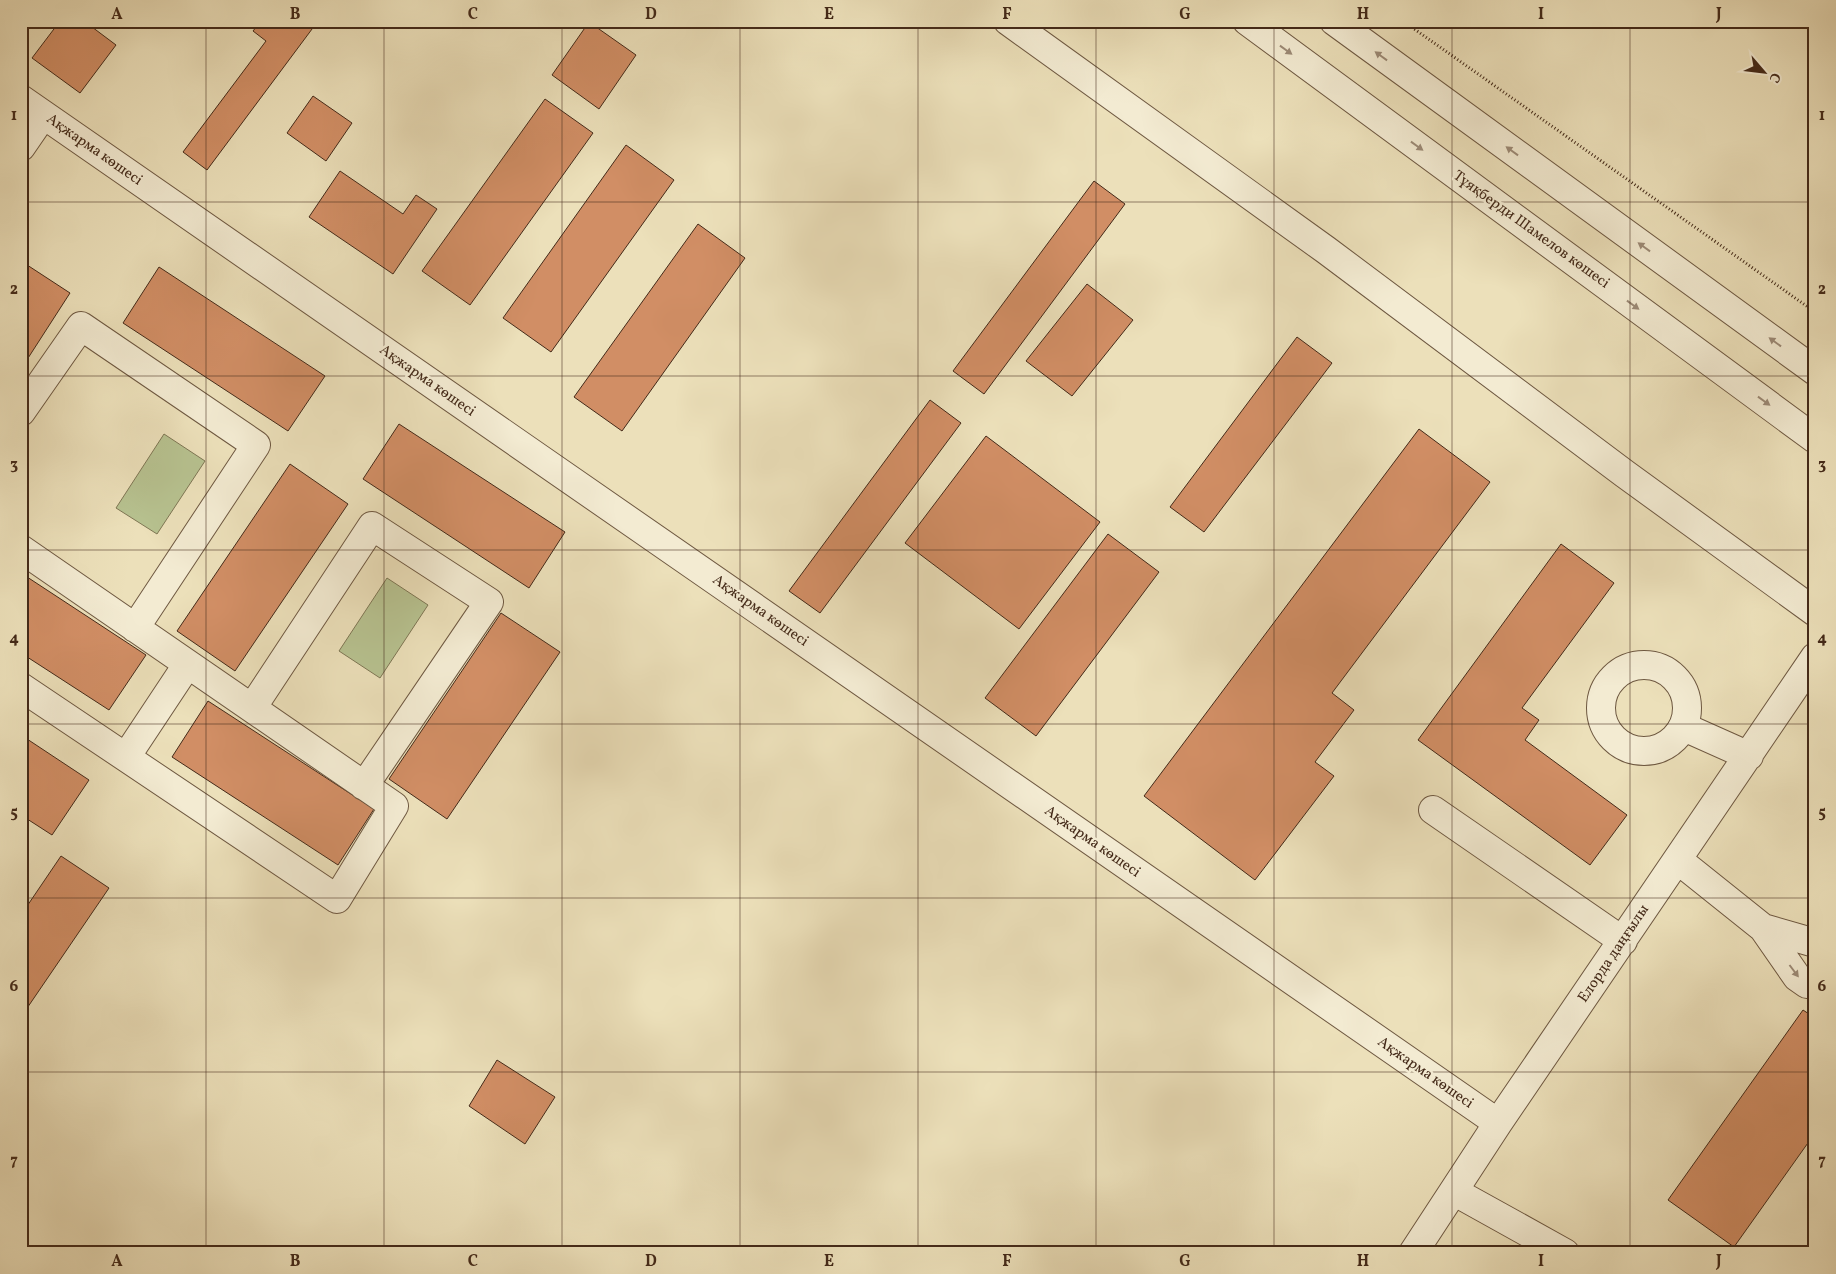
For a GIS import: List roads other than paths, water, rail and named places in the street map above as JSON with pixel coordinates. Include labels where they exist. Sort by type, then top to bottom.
[{"type":"street","points":[[1008,21],[1326,250],[1632,480],[1815,612]]},
{"type":"street","name":"Тұяқберди Шамелов көшесі","points":[[1247,21],[1815,439]]},
{"type":"street","points":[[1334,21],[1815,371]]},
{"type":"street","name":"Ақжарма көшесі","points":[[21,99],[1498,1123]]},
{"type":"street","points":[[21,147],[43,115]]},
{"type":"street","points":[[21,412],[81,326],[256,445],[135,628]]},
{"type":"street","points":[[252,708],[372,526],[488,602],[364,786]]},
{"type":"street","points":[[21,550],[394,806],[337,899],[21,687]]},
{"type":"street","name":"Елорда даңғылы","points":[[1413,1253],[1455,1192],[1498,1123],[1815,657]]},
{"type":"street","points":[[126,757],[187,664]]},
{"type":"street","points":[[1684,727],[1749,756]]},
{"type":"street","points":[[1433,810],[1623,941]]},
{"type":"street","points":[[1678,860],[1763,928],[1797,977],[1807,984]]},
{"type":"street","points":[[1763,928],[1815,943]]},
{"type":"street","points":[[1455,1192],[1565,1253]]}]
